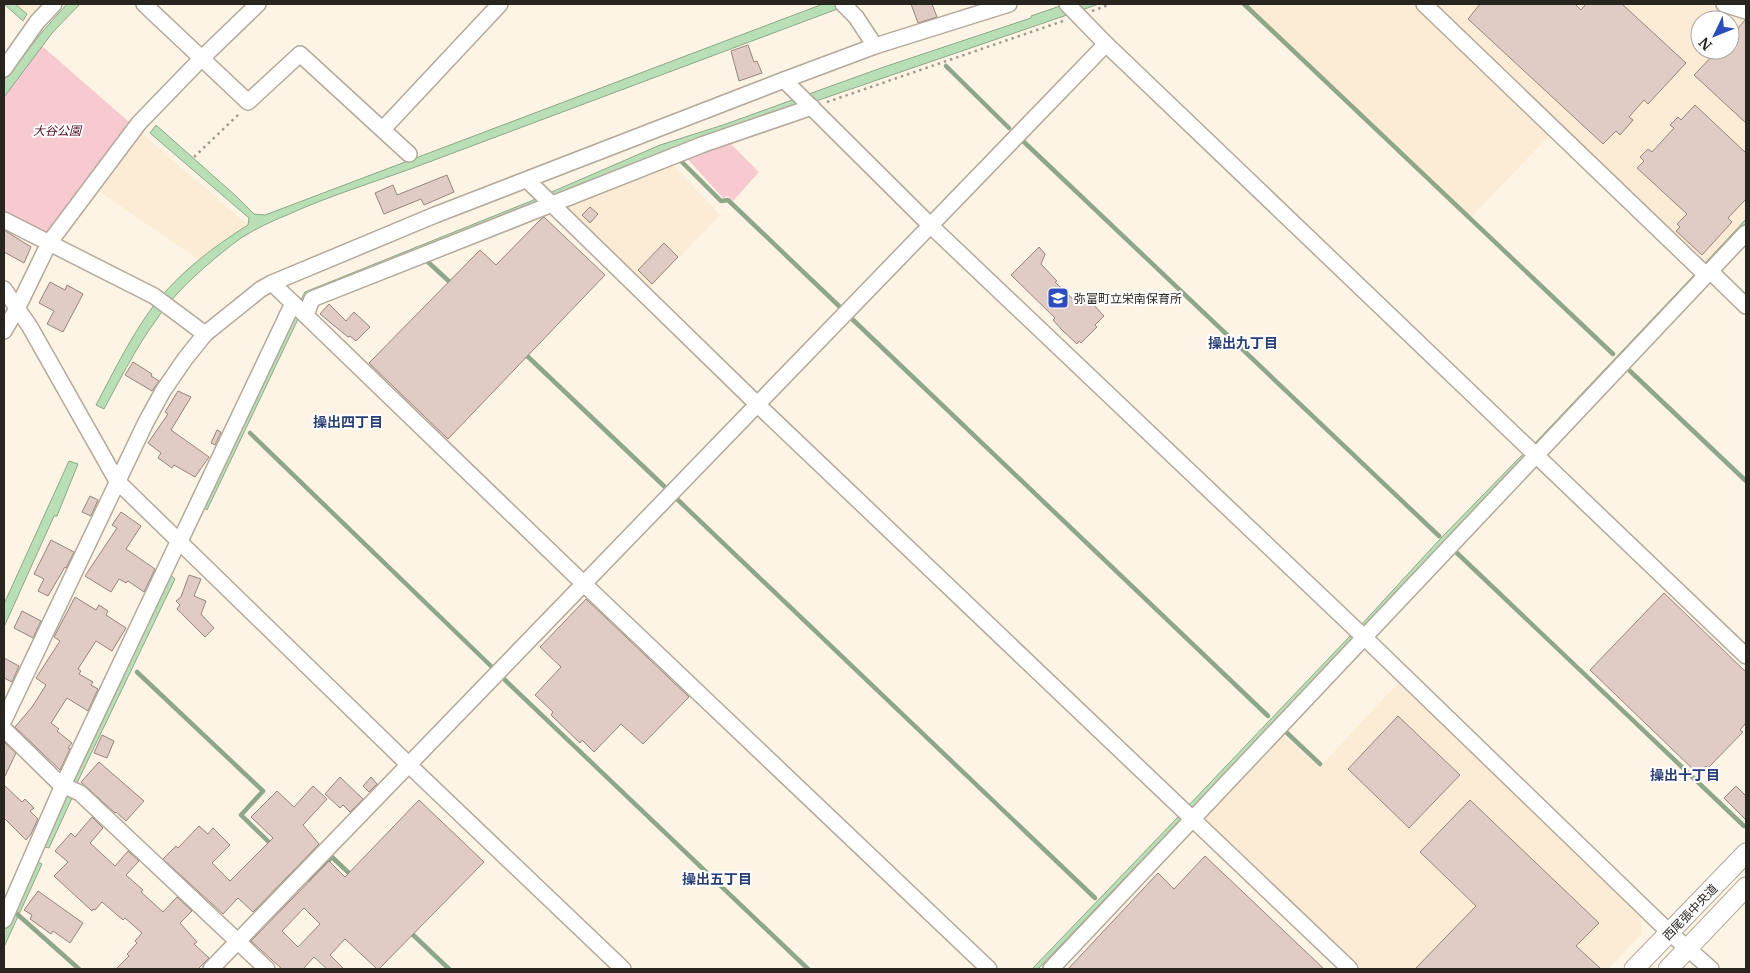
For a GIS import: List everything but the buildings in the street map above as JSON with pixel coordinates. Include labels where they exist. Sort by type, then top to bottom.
[{"type":"main road","name":"西尾張中央道","points":[[1634,969],[1746,853]]},
{"type":"main road","name":"西尾張中央道","points":[[1668,969],[1746,887]]},
{"type":"street","points":[[4,69],[37,22],[54,4]]},
{"type":"street","points":[[144,4],[248,102],[300,54],[409,154]]},
{"type":"street","points":[[4,331],[18,307],[49,243],[139,123],[258,4]]},
{"type":"street","points":[[383,129],[500,4]]},
{"type":"street","points":[[4,720],[117,481],[163,391],[205,334],[261,289],[435,215],[784,80],[875,46],[1009,4]]},
{"type":"street","points":[[1067,4],[1106,44],[1537,454],[1746,656]]},
{"type":"street","points":[[1424,4],[1708,273],[1746,306]]},
{"type":"street","points":[[1724,4],[1746,11]]},
{"type":"street","points":[[844,5],[856,17],[875,46]]},
{"type":"street","points":[[211,969],[1106,44]]},
{"type":"street","points":[[784,80],[931,226],[1711,969]]},
{"type":"street","points":[[306,316],[312,300],[704,144],[812,107]]},
{"type":"street","points":[[527,180],[758,405],[1350,969]]},
{"type":"street","points":[[4,220],[154,296],[205,334]]},
{"type":"street","points":[[1051,969],[1746,233]]},
{"type":"street","points":[[272,283],[988,969]]},
{"type":"street","points":[[4,289],[30,327],[117,481],[409,765],[623,969]]},
{"type":"street","points":[[4,920],[183,544],[293,303]]},
{"type":"street","points":[[4,730],[68,787],[80,792],[267,969]]},
{"type":"path","points":[[812,107],[1111,4]]},
{"type":"path","points":[[194,157],[246,107],[248,102]]},
{"type":"shaded area","points":[[4,4],[15,4],[27,14],[23,21]]},
{"type":"shaded area","points":[[15,4],[47,4],[34,19]]},
{"type":"shaded area","points":[[67,4],[80,4],[53,32],[4,97],[4,80]]},
{"type":"shaded area","points":[[823,4],[846,4],[840,8],[532,124],[322,200],[252,231],[213,260],[177,294],[160,314],[143,340],[104,409],[96,405],[138,329],[164,293],[198,261],[248,225],[249,218],[150,133],[156,125],[254,214],[265,215]]},
{"type":"shaded area","points":[[1066,4],[1099,4],[816,101],[309,296],[207,510],[200,505],[305,292],[531,201],[660,145],[723,125],[881,68],[1031,18],[1031,16]]},
{"type":"shaded area","points":[[1241,4],[1415,4],[1551,134],[1468,220]]},
{"type":"shaded area","points":[[1433,4],[1705,4],[1724,10],[1690,10],[1690,60],[1740,60],[1740,15],[1746,17],[1746,219],[1706,262]]},
{"type":"shaded area","points":[[142,134],[248,225],[215,246],[199,260],[100,192]]},
{"type":"shaded area","points":[[672,164],[720,215],[647,291],[563,208],[565,203]]},
{"type":"shaded area","points":[[1746,219],[1746,225],[1709,264],[1706,262]]},
{"type":"shaded area","points":[[1694,275],[1696,276],[1537,446],[1535,443]]},
{"type":"shaded area","points":[[1523,454],[1526,457],[1364,627],[1361,625],[1441,538]]},
{"type":"shaded area","points":[[69,461],[78,464],[57,516],[54,516],[4,627],[4,604]]},
{"type":"shaded area","points":[[168,573],[175,579],[77,783],[49,848],[42,846]]},
{"type":"shaded area","points":[[1350,636],[1353,639],[1192,808],[1189,805]]},
{"type":"shaded area","points":[[1399,682],[1641,915],[1642,934],[1608,969],[1362,969],[1203,818],[1282,734],[1319,768]]},
{"type":"shaded area","points":[[1178,817],[1181,819],[1038,969],[1032,969]]},
{"type":"shaded area","points":[[34,860],[42,864],[4,947],[4,930]]},
{"type":"green space","name":"大谷公園","points":[[42,46],[129,122],[46,235],[4,217],[4,97]]},
{"type":"green space","points":[[727,140],[759,172],[733,201],[728,196],[723,198],[685,156]]},
{"type":"waterway","points":[[1244,4],[1613,354]]},
{"type":"waterway","points":[[946,66],[1009,128]]},
{"type":"waterway","points":[[1024,142],[1439,536]]},
{"type":"waterway","points":[[679,159],[721,201],[728,200],[840,307]]},
{"type":"waterway","points":[[428,262],[453,285]]},
{"type":"waterway","points":[[850,317],[1268,716]]},
{"type":"waterway","points":[[523,352],[667,489]]},
{"type":"waterway","points":[[1630,371],[1746,481]]},
{"type":"waterway","points":[[250,433],[494,669]]},
{"type":"waterway","points":[[678,500],[1095,898]]},
{"type":"waterway","points":[[1457,553],[1744,826]]},
{"type":"waterway","points":[[137,672],[263,791],[241,815],[272,845]]},
{"type":"waterway","points":[[505,680],[808,969]]},
{"type":"waterway","points":[[1286,732],[1320,764]]},
{"type":"waterway","points":[[309,879],[332,857],[352,876]]},
{"type":"waterway","points":[[16,913],[79,969]]},
{"type":"waterway","points":[[409,931],[449,969]]},
{"type":"place","name":"弥富町立栄南保育所","points":[[1058,298]]},
{"type":"district","name":"操出九丁目","points":[[1243,343]]},
{"type":"district","name":"操出四丁目","points":[[348,422]]},
{"type":"district","name":"操出十丁目","points":[[1685,775]]},
{"type":"district","name":"操出五丁目","points":[[717,879]]}]
